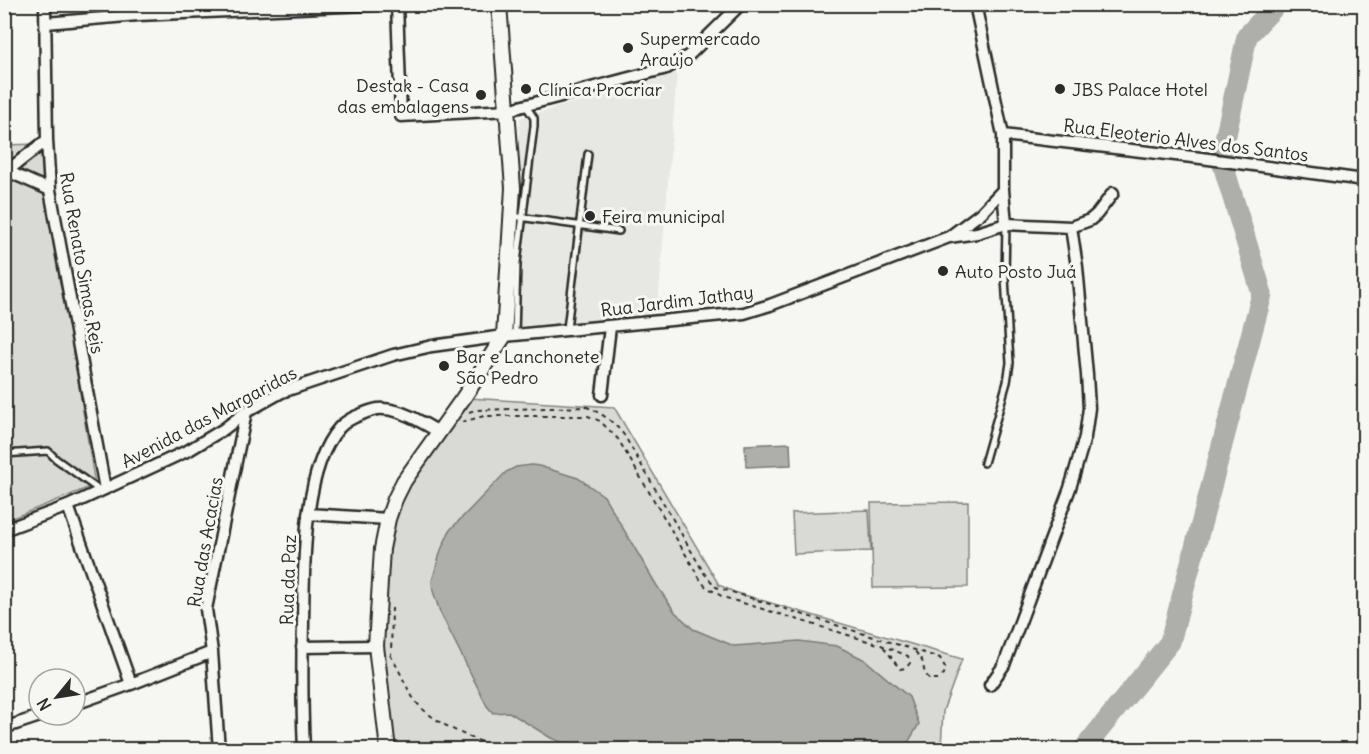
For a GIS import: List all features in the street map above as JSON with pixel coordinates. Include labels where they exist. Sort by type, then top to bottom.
[{"type":"street","name":"Rua Renato Simas Reis","points":[[45,4],[50,190],[103,490]]},
{"type":"street","points":[[46,23],[138,10],[391,4]]},
{"type":"street","points":[[397,4],[401,116],[508,110],[678,63],[741,4]]},
{"type":"street","points":[[388,750],[380,646],[382,549],[388,519],[404,481],[509,335],[516,216],[499,4]]},
{"type":"street","points":[[975,4],[1003,135],[1003,190],[1006,224]]},
{"type":"street","name":"Rua Eleoterio Alves dos Santos","points":[[1003,135],[1365,180]]},
{"type":"street","points":[[47,140],[6,170],[50,190]]},
{"type":"street","name":"Rua Jardim Jathay","points":[[949,237],[981,213],[1003,190]]},
{"type":"street","points":[[990,685],[1004,665],[1070,488],[1086,437],[1089,408],[1087,375],[1071,227],[1090,220],[1113,193]]},
{"type":"street","name":"Rua Jardim Jathay","points":[[509,335],[744,313],[770,306],[949,237],[976,233],[1006,224],[1071,227]]},
{"type":"street","points":[[602,395],[610,327]]},
{"type":"street","name":"Avenida das Margaridas","points":[[4,530],[68,506],[189,450],[224,429],[246,412],[282,392],[393,355],[432,346],[509,335]]},
{"type":"street","name":"Rua da Paz","points":[[303,750],[302,647],[308,514],[325,450],[335,432],[344,422],[364,413],[385,409],[439,432]]},
{"type":"street","name":"Rua das Acacias","points":[[219,750],[212,652],[206,609],[246,412]]},
{"type":"street","points":[[68,506],[131,684]]},
{"type":"street","name":"Rua da Paz","points":[[308,514],[388,519]]},
{"type":"street","name":"Rua da Paz","points":[[302,647],[380,646]]},
{"type":"street","points":[[87,700],[212,652]]},
{"type":"street","points":[[4,728],[27,720]]},
{"type":"lane","points":[[526,106],[534,118],[534,126],[516,216],[619,231]]},
{"type":"lane","points":[[567,331],[588,154]]},
{"type":"lane","points":[[984,463],[1008,382],[1010,363],[1005,277],[1006,224]]},
{"type":"lane","points":[[4,454],[48,451],[103,490]]},
{"type":"path","points":[[466,413],[475,410],[587,407],[602,414],[615,423],[624,435],[704,573],[716,587],[940,658],[945,667],[944,674],[938,679],[930,679],[925,674],[922,660],[914,650]]},
{"type":"path","points":[[459,423],[484,416],[512,415],[588,416],[600,421],[618,439],[705,586],[723,597],[881,645],[908,656],[910,663],[906,668],[900,669],[894,663],[890,653],[881,645]]},
{"type":"path","points":[[392,667],[393,598]]},
{"type":"path","points":[[380,646],[391,656],[413,698],[437,721],[504,750]]},
{"type":"shaded area","name":"Feira municipal","points":[[677,73],[657,315],[508,327],[520,118]]},
{"type":"shaded area","points":[[40,144],[95,485],[5,521],[4,145]]},
{"type":"shaded area","points":[[468,398],[614,407],[719,585],[734,592],[962,659],[943,711],[941,749],[393,750],[381,651],[385,546],[405,485]]},
{"type":"shaded area","points":[[790,443],[791,465],[746,467],[745,445]]},
{"type":"shaded area","points":[[532,465],[578,478],[604,496],[657,586],[675,612],[693,629],[734,646],[799,641],[837,646],[865,660],[909,697],[919,724],[909,741],[897,750],[578,749],[551,738],[509,712],[493,713],[487,706],[440,612],[432,581],[441,550],[450,530],[506,472],[516,467]]},
{"type":"shaded area","points":[[968,502],[968,587],[873,588],[871,503]]},
{"type":"shaded area","points":[[869,510],[871,551],[794,554],[792,513]]},
{"type":"waterway","points":[[1083,750],[1170,642],[1262,294],[1221,158],[1247,36],[1277,4]]},
{"type":"place","name":"Supermercado Araújo","points":[[628,48]]},
{"type":"place","name":"Clínica Procriar","points":[[526,89]]},
{"type":"place","name":"JBS Palace Hotel","points":[[1060,89]]},
{"type":"place","name":"Destak - Casa das embalagens","points":[[481,95]]},
{"type":"place","name":"Feira municipal","points":[[590,216]]},
{"type":"place","name":"Auto Posto Juá","points":[[943,271]]},
{"type":"place","name":"Bar e Lanchonete São Pedro","points":[[444,366]]}]
